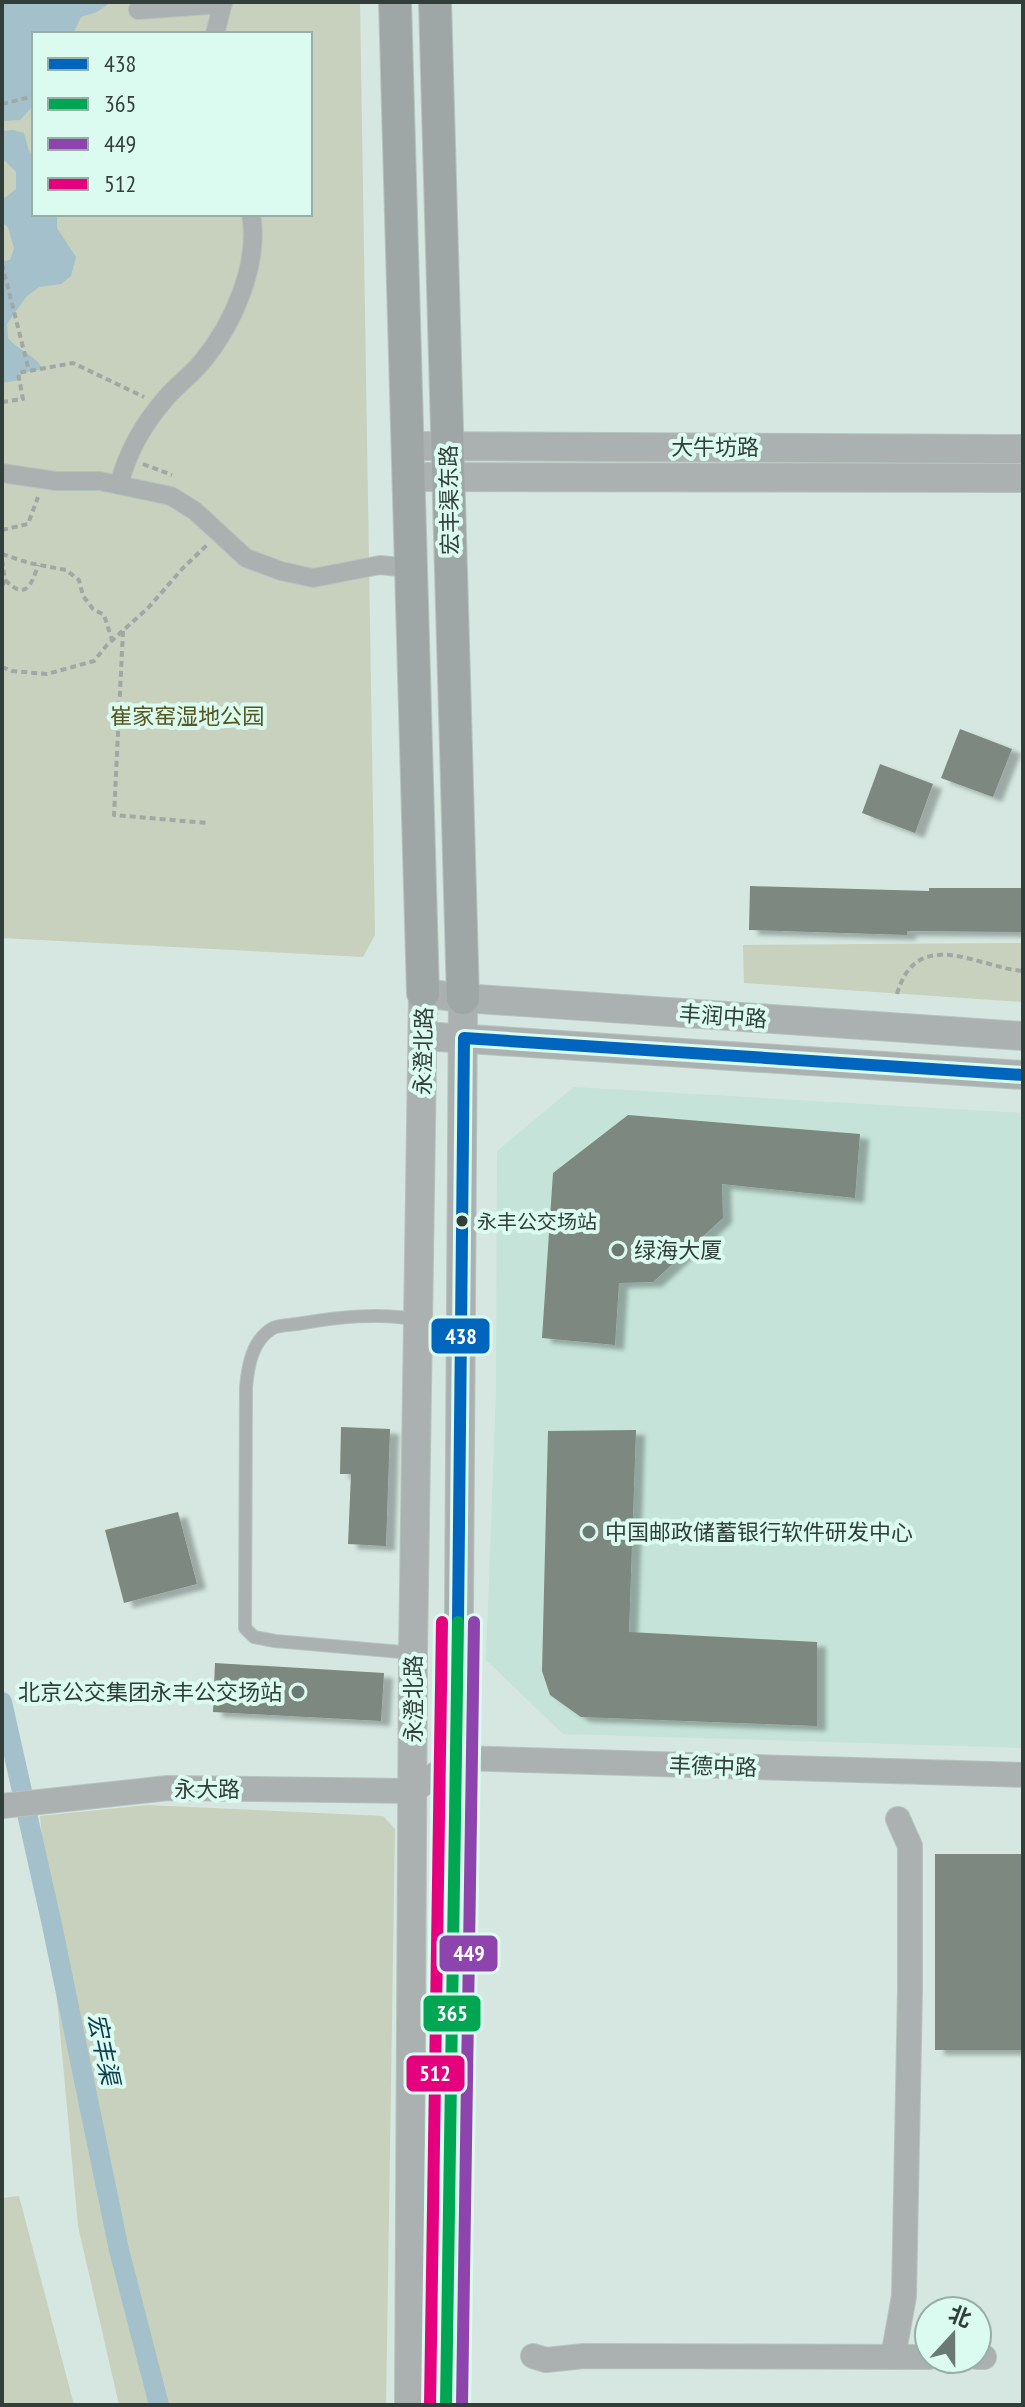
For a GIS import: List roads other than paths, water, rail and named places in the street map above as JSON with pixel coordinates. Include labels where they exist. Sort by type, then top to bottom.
[{"type":"main road","name":"宏丰渠东路","points":[[395,2],[423,993]]},
{"type":"main road","name":"宏丰渠东路","points":[[435,2],[463,998]]},
{"type":"street","points":[[138,10],[223,3],[216,32]]},
{"type":"street","points":[[119,485],[125,462],[161,405],[201,364],[222,335],[245,276],[254,235],[251,216]]},
{"type":"street","name":"大牛坊路","points":[[407,462],[1023,449]]},
{"type":"street","name":"大牛坊路","points":[[448,461],[1023,478]]},
{"type":"street","points":[[2,473],[39,479],[100,481],[171,496],[195,511],[246,558],[281,571],[313,578],[380,565],[410,568]]},
{"type":"street","name":"丰润中路","points":[[423,993],[1023,1036]]},
{"type":"street","name":"永澄北路","points":[[409,2405],[413,1653],[423,993]]},
{"type":"street","name":"永澄北路","points":[[446,2405],[458,1758],[463,998]]},
{"type":"street","name":"丰润中路","points":[[423,1036],[1023,1075]]},
{"type":"street","points":[[413,1791],[458,1758]]},
{"type":"street","name":"丰德中路","points":[[458,1758],[1023,1775]]},
{"type":"street","name":"永大路","points":[[2,1806],[168,1788],[413,1791]]},
{"type":"street","points":[[893,2357],[904,2296],[910,1990],[910,1846],[898,1819]]},
{"type":"street","points":[[533,2356],[546,2360],[584,2356],[913,2357]]},
{"type":"lane","points":[[413,1653],[275,1641],[254,1637],[245,1628],[246,1387],[249,1360],[262,1338],[274,1327],[344,1316],[420,1320]]},
{"type":"water","points":[[2,2],[111,2],[97,12],[81,17],[74,32],[32,32],[32,107],[20,120],[2,121]]},
{"type":"water","points":[[2,131],[24,133],[32,155],[32,216],[57,216],[57,228],[76,257],[71,276],[61,284],[39,287],[26,297],[7,324],[8,338],[43,369],[19,373],[20,380],[2,383],[2,261],[10,260],[14,248],[8,227],[2,223],[2,200],[16,189],[16,172],[2,158]]},
{"type":"waterway","name":"宏丰渠","points":[[2,1702],[119,2250],[159,2405]]},
{"type":"place","name":"永丰公交场站","points":[[462,1221]]},
{"type":"place","name":"绿海大厦","points":[[618,1250]]},
{"type":"place","name":"中国邮政储蓄银行软件研发中心","points":[[589,1532]]},
{"type":"place","name":"北京公交集团永丰公交场站","points":[[298,1692]]},
{"type":"park label","name":"崔家窑湿地公园","points":[[187,716]]}]
